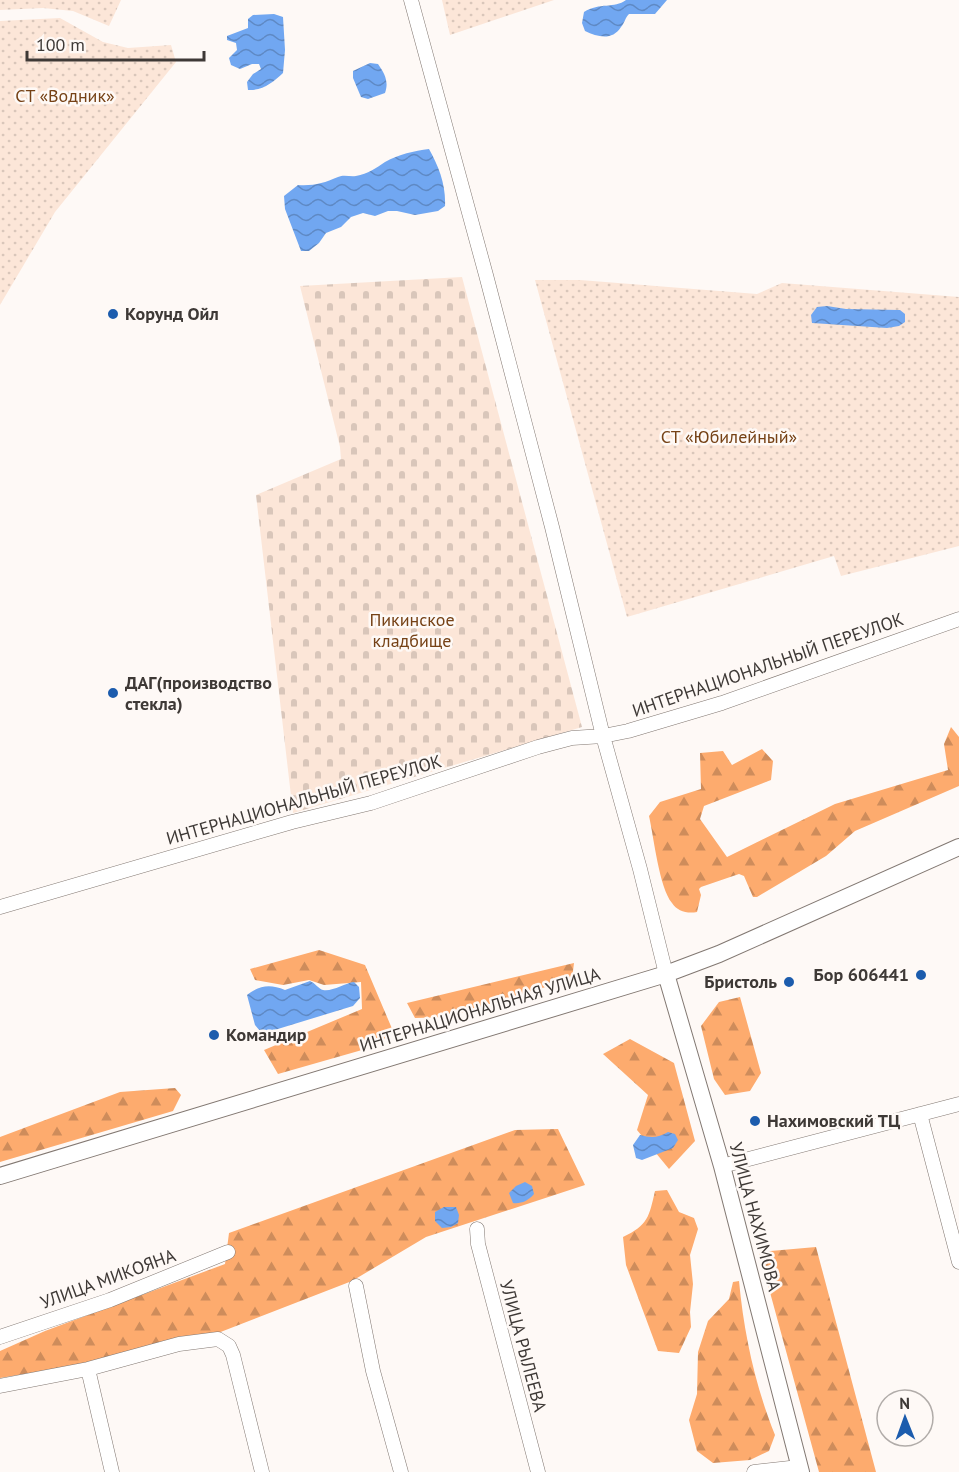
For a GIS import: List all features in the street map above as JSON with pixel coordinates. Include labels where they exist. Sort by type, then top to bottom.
[{"type":"main road","name":"ИНТЕРНАЦИОНАЛЬНАЯ УЛИЦА","points":[[0,1176],[666,974],[719,954],[959,847]]},
{"type":"main road","name":"УЛИЦА НАХИМОВА","points":[[666,974],[722,1166],[800,1469]]},
{"type":"street","points":[[411,0],[489,286],[666,974]]},
{"type":"street","name":"ИНТЕРНАЦИОНАЛЬНЫЙ ПЕРЕУЛОК","points":[[0,907],[292,822],[372,803],[538,747],[572,738],[603,736],[628,731],[722,703],[959,620]]},
{"type":"street","points":[[722,1166],[959,1104]]},
{"type":"street","points":[[920,1114],[959,1262]]},
{"type":"street","name":"УЛИЦА РЫЛЕЕВА","points":[[477,1228],[481,1256],[538,1472]]},
{"type":"street","name":"УЛИЦА МИКОЯНА","points":[[0,1337],[110,1300],[228,1252]]},
{"type":"street","points":[[356,1286],[373,1371],[401,1472]]},
{"type":"street","points":[[0,1386],[88,1369],[179,1344],[218,1339],[225,1342],[233,1355],[262,1472]]},
{"type":"street","points":[[88,1369],[112,1472]]},
{"type":"street","points":[[754,1472],[800,1469]]},
{"type":"green space","points":[[0,0],[121,0],[109,26],[73,11],[43,8],[0,10]]},
{"type":"green space","points":[[442,0],[554,0],[450,35]]},
{"type":"green space","name":"СТ «Водник»","points":[[60,18],[103,42],[128,48],[171,45],[176,62],[55,212],[0,305],[0,21]]},
{"type":"green space","name":"Пикинское кладбище","points":[[462,277],[582,727],[293,813],[256,495],[341,459],[300,286]]},
{"type":"green space","name":"СТ «Юбилейный»","points":[[535,280],[580,280],[757,294],[782,283],[959,297],[959,546],[841,576],[834,556],[627,617]]},
{"type":"green space","points":[[951,727],[959,737],[959,786],[855,831],[826,856],[757,897],[753,897],[744,876],[739,874],[701,887],[697,912],[690,913],[677,908],[667,896],[660,874],[649,816],[660,802],[701,789],[700,753],[723,751],[732,765],[762,749],[773,761],[771,780],[704,806],[700,819],[727,857],[835,804],[948,770],[944,744]]},
{"type":"green space","points":[[319,950],[365,965],[393,1031],[376,1046],[278,1074],[264,1050],[362,1009],[361,982],[324,985],[309,980],[283,985],[255,980],[250,969]]},
{"type":"green space","points":[[574,963],[572,979],[447,1017],[415,1018],[407,1003]]},
{"type":"green space","points":[[740,997],[761,1073],[750,1091],[725,1095],[714,1079],[701,1026],[719,1002]]},
{"type":"green space","points":[[630,1039],[674,1063],[695,1141],[669,1169],[637,1130],[648,1095],[603,1054]]},
{"type":"green space","points":[[175,1088],[181,1095],[173,1111],[0,1162],[0,1137],[120,1092]]},
{"type":"green space","points":[[558,1129],[585,1185],[426,1237],[352,1281],[218,1333],[85,1364],[0,1378],[0,1351],[45,1331],[225,1264],[229,1233],[515,1130]]},
{"type":"green space","points":[[667,1190],[679,1212],[694,1218],[698,1229],[690,1255],[693,1284],[691,1327],[679,1353],[658,1351],[626,1265],[623,1237],[643,1224],[655,1191]]},
{"type":"green space","points":[[816,1247],[876,1472],[819,1472],[759,1252]]},
{"type":"green space","points":[[739,1281],[751,1359],[775,1435],[769,1451],[750,1460],[713,1463],[697,1451],[689,1420],[697,1394],[698,1352],[708,1321],[729,1299],[733,1282]]},
{"type":"water","points":[[626,0],[667,0],[655,14],[629,14],[621,27],[609,36],[595,35],[585,31],[582,23],[584,12]]},
{"type":"water","points":[[274,14],[283,17],[285,50],[283,73],[263,87],[248,90],[247,82],[261,69],[259,64],[240,69],[231,65],[229,58],[237,50],[236,43],[227,40],[227,36],[248,28],[248,19],[253,15]]},
{"type":"water","points":[[370,63],[378,64],[387,85],[385,93],[368,99],[361,97],[353,78],[353,71]]},
{"type":"water","points":[[429,149],[441,176],[445,206],[438,211],[415,215],[397,211],[388,211],[375,216],[363,213],[351,217],[341,227],[326,233],[309,251],[301,251],[285,209],[284,196],[298,185],[319,184],[342,176],[360,175],[396,157]]},
{"type":"water","points":[[817,307],[846,309],[900,310],[905,314],[905,322],[899,326],[887,328],[812,323],[811,315]]},
{"type":"water","points":[[310,981],[321,989],[327,990],[354,982],[359,987],[360,998],[353,1006],[268,1032],[260,1031],[255,1025],[247,995],[261,987],[270,986],[285,990]]},
{"type":"water","points":[[668,1132],[675,1134],[678,1140],[673,1148],[642,1160],[636,1158],[633,1145],[640,1135],[654,1137]]},
{"type":"water","points":[[525,1182],[532,1186],[534,1194],[524,1202],[513,1203],[509,1193],[516,1186]]},
{"type":"water","points":[[444,1207],[456,1207],[459,1215],[458,1223],[442,1228],[435,1221],[435,1212]]},
{"type":"place","name":"Корунд Ойл","points":[[113,314]]},
{"type":"place","name":"ДАГ(производство стекла)","points":[[113,693]]},
{"type":"place","name":"Бор 606441","points":[[921,975]]},
{"type":"place","name":"Бристоль","points":[[789,982]]},
{"type":"place","name":"Командир","points":[[214,1035]]},
{"type":"place","name":"Нахимовский ТЦ","points":[[755,1121]]}]
